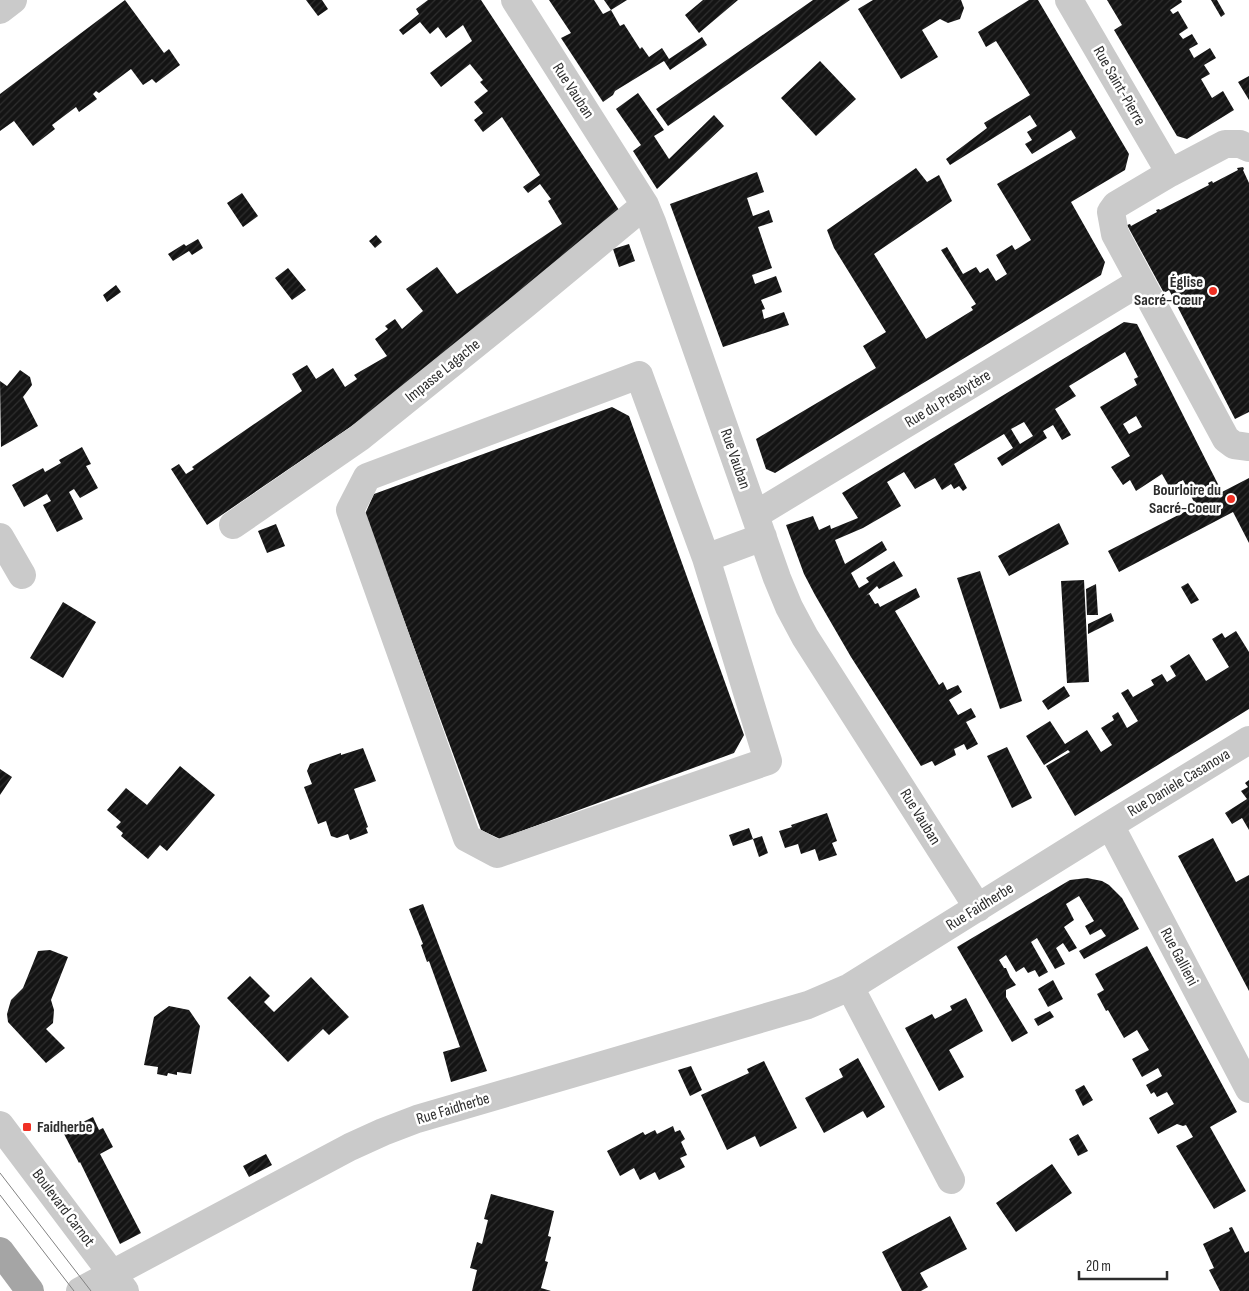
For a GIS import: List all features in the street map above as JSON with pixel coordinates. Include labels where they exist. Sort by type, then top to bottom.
[{"type":"main road","points":[[0,1251],[30,1291]]},
{"type":"street","points":[[0,10],[13,0]]},
{"type":"street","name":"Rue Vauban","points":[[515,0],[644,205],[652,222],[789,607],[805,637],[978,908]]},
{"type":"street","name":"Rue Saint-Pierre","points":[[1069,0],[1170,173]]},
{"type":"street","points":[[1249,148],[1240,144],[1225,144],[1170,173],[1116,205],[1111,212],[1115,234],[1226,439],[1234,445],[1249,447]]},
{"type":"street","name":"Impasse Lagache","points":[[233,525],[359,438],[524,306],[644,205]]},
{"type":"street","name":"Rue du Presbytère","points":[[706,558],[1140,282]]},
{"type":"street","points":[[639,375],[706,558],[768,761],[497,854],[467,838],[350,510],[367,477],[639,375]]},
{"type":"street","points":[[0,537],[22,575]]},
{"type":"street","name":"Rue Daniele Casanova","points":[[1110,825],[1249,740]]},
{"type":"street","name":"Rue Faidherbe","points":[[80,1291],[119,1282],[342,1151],[383,1132],[417,1119],[808,1005],[850,987],[1110,825]]},
{"type":"street","name":"Rue Gallieni","points":[[1110,825],[1249,1089]]},
{"type":"street","points":[[850,987],[950,1180]]},
{"type":"street","name":"Boulevard Carnot","points":[[0,1125],[119,1282]]},
{"type":"building","points":[[125,0],[164,53],[169,49],[180,65],[156,83],[152,79],[143,85],[131,69],[99,93],[96,91],[93,94],[97,99],[79,112],[76,107],[52,125],[55,129],[33,146],[14,121],[0,131],[0,94]]},
{"type":"building","points":[[306,0],[322,0],[328,9],[318,16]]},
{"type":"building","points":[[428,0],[481,0],[621,213],[593,230],[594,235],[365,417],[207,525],[171,469],[179,464],[186,474],[194,469],[192,467],[302,391],[292,374],[307,365],[316,379],[333,368],[345,387],[357,379],[354,375],[387,356],[375,339],[388,329],[385,326],[395,319],[402,329],[423,311],[406,289],[437,267],[457,294],[562,224],[548,201],[551,199],[540,184],[528,193],[523,187],[540,175],[502,117],[483,132],[474,120],[483,113],[474,102],[488,91],[480,82],[483,80],[470,64],[441,87],[430,73],[472,41],[463,25],[446,38],[438,27],[430,34],[420,22],[403,35],[399,30],[419,14],[416,9]]},
{"type":"building","points":[[549,0],[594,0],[603,14],[611,10],[620,26],[624,24],[640,49],[642,47],[649,57],[662,48],[669,59],[702,37],[707,45],[670,70],[664,61],[615,91],[613,95],[603,102],[561,38],[571,33]]},
{"type":"building","points":[[604,0],[627,0],[611,10]]},
{"type":"building","points":[[703,0],[738,0],[699,33],[685,15]]},
{"type":"building","points":[[813,0],[850,0],[668,126],[656,109]]},
{"type":"building","points":[[873,0],[961,0],[964,8],[960,19],[948,23],[940,19],[922,30],[938,57],[901,79],[858,9]]},
{"type":"building","points":[[1029,0],[1038,0],[1129,154],[1125,170],[1071,202],[1105,262],[1101,275],[775,473],[766,469],[756,439],[876,368],[863,346],[886,332],[834,248],[827,230],[916,168],[927,182],[939,175],[952,201],[874,254],[926,339],[973,310],[971,307],[976,304],[941,250],[947,247],[963,274],[976,267],[980,273],[988,268],[996,281],[1007,274],[996,255],[1012,245],[1015,250],[1031,240],[997,184],[1076,138],[1071,130],[1032,154],[1025,144],[1032,140],[1027,132],[1037,126],[1030,115],[950,165],[946,159],[987,128],[984,123],[1030,95],[996,41],[986,47],[978,32]]},
{"type":"building","points":[[1107,0],[1181,0],[1182,2],[1170,10],[1173,14],[1178,11],[1188,28],[1179,34],[1183,39],[1192,34],[1198,44],[1189,49],[1194,58],[1210,48],[1216,58],[1204,65],[1210,74],[1201,79],[1212,98],[1223,91],[1234,110],[1187,139],[1177,136],[1114,30],[1122,25]]},
{"type":"building","points":[[1211,0],[1217,0],[1225,14],[1221,17]]},
{"type":"building","points":[[820,61],[856,99],[816,136],[781,98]]},
{"type":"building","points":[[1249,76],[1249,100],[1238,82]]},
{"type":"building","points":[[638,93],[664,130],[654,136],[669,159],[714,115],[724,126],[657,189],[633,151],[641,145],[616,109]]},
{"type":"building","name":"Église Sacré-Cœur","points":[[1243,167],[1249,183],[1249,412],[1235,419],[1169,290],[1164,293],[1127,225],[1130,224],[1131,226],[1157,212],[1156,210],[1160,210],[1209,185],[1208,183],[1212,181],[1213,183],[1238,170],[1237,168]]},
{"type":"building","points":[[757,172],[764,192],[747,198],[753,216],[769,210],[773,222],[758,227],[772,268],[752,275],[755,284],[776,276],[782,292],[761,300],[765,309],[762,310],[764,319],[784,312],[789,325],[723,347],[670,204]]},
{"type":"building","points":[[242,193],[258,216],[243,227],[227,203]]},
{"type":"building","points":[[376,235],[382,242],[375,248],[369,241]]},
{"type":"building","points":[[198,239],[203,248],[192,255],[189,251],[173,261],[168,254],[184,244],[186,246]]},
{"type":"building","points":[[629,244],[635,261],[619,267],[613,249]]},
{"type":"building","points":[[288,268],[306,290],[292,300],[275,278]]},
{"type":"building","points":[[116,285],[121,292],[107,302],[103,295]]},
{"type":"building","points":[[1124,322],[1137,324],[1222,492],[1249,478],[1249,543],[1233,512],[1119,572],[1108,551],[1196,506],[1183,480],[1170,488],[1162,474],[1136,491],[1130,480],[1123,485],[1111,467],[1130,456],[1100,407],[1137,385],[1134,379],[1138,377],[1125,352],[1069,386],[1076,396],[1055,409],[1071,435],[1062,440],[1053,425],[1043,431],[1047,438],[1002,466],[997,458],[1013,448],[1004,434],[954,464],[967,488],[963,491],[959,486],[954,489],[951,484],[942,490],[935,478],[915,489],[904,472],[887,482],[901,506],[863,528],[835,540],[845,564],[882,541],[887,550],[851,573],[859,588],[869,582],[866,578],[894,561],[903,576],[879,589],[877,586],[866,596],[869,594],[875,604],[878,603],[880,607],[916,588],[920,597],[895,611],[939,685],[943,682],[947,690],[958,685],[962,692],[949,700],[958,715],[971,708],[976,717],[966,722],[978,744],[967,750],[964,744],[954,749],[956,755],[935,766],[932,761],[921,766],[851,657],[815,595],[804,574],[786,525],[813,516],[819,530],[830,525],[831,529],[858,518],[842,493]],"holes":[[[1136,416],[1142,427],[1129,434],[1123,424]],[[1024,422],[1033,436],[1020,444],[1011,429]]]},
{"type":"building","points":[[20,370],[30,377],[32,385],[23,397],[38,426],[1,447],[0,381],[7,386]]},
{"type":"building","points":[[612,407],[629,416],[744,735],[734,753],[500,839],[481,830],[365,514],[374,494]]},
{"type":"building","points":[[82,447],[91,464],[86,466],[98,488],[80,498],[74,489],[69,492],[83,519],[57,532],[43,505],[51,501],[47,494],[24,507],[12,485],[43,468],[45,472],[61,463],[59,460]]},
{"type":"building","points":[[1059,523],[1069,544],[1009,576],[998,556]]},
{"type":"building","points":[[276,524],[285,546],[267,553],[258,531]]},
{"type":"building","points":[[980,571],[1022,701],[1000,709],[957,578]]},
{"type":"building","points":[[1084,580],[1089,682],[1067,683],[1061,581]]},
{"type":"building","points":[[1188,583],[1199,600],[1191,604],[1181,587]]},
{"type":"building","points":[[1096,584],[1098,615],[1087,615],[1086,589]]},
{"type":"building","points":[[63,602],[96,622],[63,678],[30,658]]},
{"type":"building","points":[[1111,613],[1114,621],[1088,634],[1088,624]]},
{"type":"building","points":[[1236,631],[1249,652],[1249,709],[1075,816],[1046,766],[1070,752],[1068,750],[1044,765],[1026,736],[1050,721],[1065,744],[1087,730],[1101,752],[1112,745],[1101,728],[1114,720],[1112,716],[1118,712],[1127,728],[1138,721],[1121,693],[1128,689],[1133,697],[1154,685],[1151,680],[1162,674],[1167,682],[1176,676],[1170,666],[1189,654],[1206,681],[1229,667],[1212,639],[1222,633],[1225,638]]},
{"type":"building","points":[[1064,686],[1070,696],[1048,710],[1042,701]]},
{"type":"building","points":[[1007,747],[1032,798],[1012,808],[987,756]]},
{"type":"building","points":[[363,748],[376,781],[354,789],[368,827],[366,828],[368,833],[350,840],[348,834],[337,838],[331,836],[326,821],[318,824],[304,787],[312,784],[307,771],[310,764],[341,753],[341,755]]},
{"type":"building","points":[[180,766],[215,795],[167,851],[160,845],[148,859],[121,836],[123,833],[116,827],[121,822],[107,810],[126,788],[147,805]]},
{"type":"building","points":[[0,769],[12,777],[0,795]]},
{"type":"building","points":[[1249,780],[1249,830],[1242,818],[1232,824],[1225,813],[1247,799],[1241,791],[1248,787],[1245,783]]},
{"type":"building","points":[[827,813],[837,841],[832,843],[837,855],[819,861],[815,849],[801,854],[798,844],[785,848],[779,831]]},
{"type":"building","points":[[749,828],[753,839],[733,846],[729,835]]},
{"type":"building","points":[[762,836],[768,853],[759,857],[753,839]]},
{"type":"building","points":[[1213,838],[1236,882],[1249,875],[1249,991],[1178,856]]},
{"type":"building","points":[[1087,878],[1102,881],[1109,885],[1122,898],[1139,929],[1084,959],[1079,951],[1106,936],[1101,929],[1090,935],[1085,926],[1094,921],[1079,896],[1066,904],[1074,920],[1064,927],[1077,948],[1069,952],[1063,943],[1056,948],[1065,964],[1055,969],[1037,938],[1031,942],[1048,972],[1039,977],[1035,970],[1028,973],[1024,967],[1016,972],[1006,955],[999,960],[1016,985],[1006,990],[1006,997],[1028,1033],[1012,1042],[957,947],[1070,880]]},
{"type":"building","points":[[423,904],[487,1071],[451,1082],[443,1052],[460,1047],[409,909]]},
{"type":"building","points":[[1147,946],[1237,1112],[1210,1127],[1246,1191],[1214,1209],[1176,1146],[1193,1137],[1186,1125],[1177,1124],[1158,1134],[1149,1118],[1174,1104],[1167,1092],[1157,1097],[1154,1092],[1151,1094],[1146,1085],[1162,1076],[1158,1068],[1142,1077],[1132,1059],[1149,1050],[1137,1030],[1124,1038],[1097,994],[1104,990],[1095,974]]},
{"type":"building","points":[[50,950],[68,957],[51,1000],[54,1010],[53,1023],[46,1029],[65,1048],[46,1063],[8,1022],[7,1014],[11,1000],[23,988],[38,951]]},
{"type":"building","points":[[250,976],[270,996],[264,1002],[274,1012],[311,977],[349,1017],[329,1035],[323,1029],[288,1062],[227,998]]},
{"type":"building","points":[[1053,980],[1063,999],[1048,1007],[1038,989]]},
{"type":"building","points":[[966,998],[983,1031],[949,1050],[964,1077],[939,1091],[905,1028],[932,1014],[935,1019],[952,1010],[950,1006]]},
{"type":"building","points":[[169,1006],[189,1010],[200,1026],[191,1074],[177,1072],[177,1075],[168,1073],[167,1076],[157,1074],[158,1067],[144,1065],[154,1017]]},
{"type":"building","points":[[1050,1011],[1054,1017],[1038,1026],[1034,1019]]},
{"type":"building","points":[[858,1058],[885,1107],[867,1118],[863,1111],[824,1133],[805,1098],[843,1077],[839,1069]]},
{"type":"building","points":[[764,1061],[797,1128],[760,1147],[755,1136],[727,1150],[701,1095],[749,1073],[747,1069]]},
{"type":"building","points":[[691,1066],[702,1090],[690,1096],[678,1070]]},
{"type":"building","points":[[1084,1085],[1093,1100],[1083,1106],[1075,1090]]},
{"type":"building","points":[[93,1117],[99,1130],[103,1128],[113,1147],[100,1154],[141,1233],[120,1244],[80,1162],[63,1132]]},
{"type":"building","points":[[673,1126],[675,1132],[680,1130],[685,1139],[681,1142],[687,1155],[680,1158],[685,1167],[659,1180],[655,1172],[640,1180],[634,1168],[620,1176],[607,1151],[643,1132],[645,1135],[655,1130],[657,1134]]},
{"type":"building","points":[[1078,1134],[1088,1151],[1078,1156],[1069,1139]]},
{"type":"building","points":[[266,1154],[272,1165],[249,1177],[243,1166]]},
{"type":"building","points":[[1052,1164],[1072,1193],[1016,1232],[996,1203]]},
{"type":"building","points":[[491,1194],[554,1211],[548,1236],[551,1237],[545,1261],[548,1262],[541,1288],[551,1291],[472,1291],[477,1270],[470,1268],[477,1242],[482,1244],[488,1220],[484,1219]]},
{"type":"building","points":[[950,1216],[967,1249],[920,1273],[928,1287],[921,1291],[902,1291],[882,1252]]},
{"type":"building","points":[[1232,1227],[1245,1253],[1249,1251],[1249,1291],[1220,1291],[1209,1270],[1214,1268],[1203,1244],[1230,1231],[1229,1228]]},
{"type":"tram line","points":[[0,1173],[91,1291]]},
{"type":"tram line","points":[[0,1195],[74,1291]]},
{"type":"place","name":"Église Sacré-Cœur","points":[[1213,291]]},
{"type":"place","name":"Bourloire du Sacré-Coeur","points":[[1231,499]]},
{"type":"place","name":"Faidherbe","points":[[27,1127]]}]
